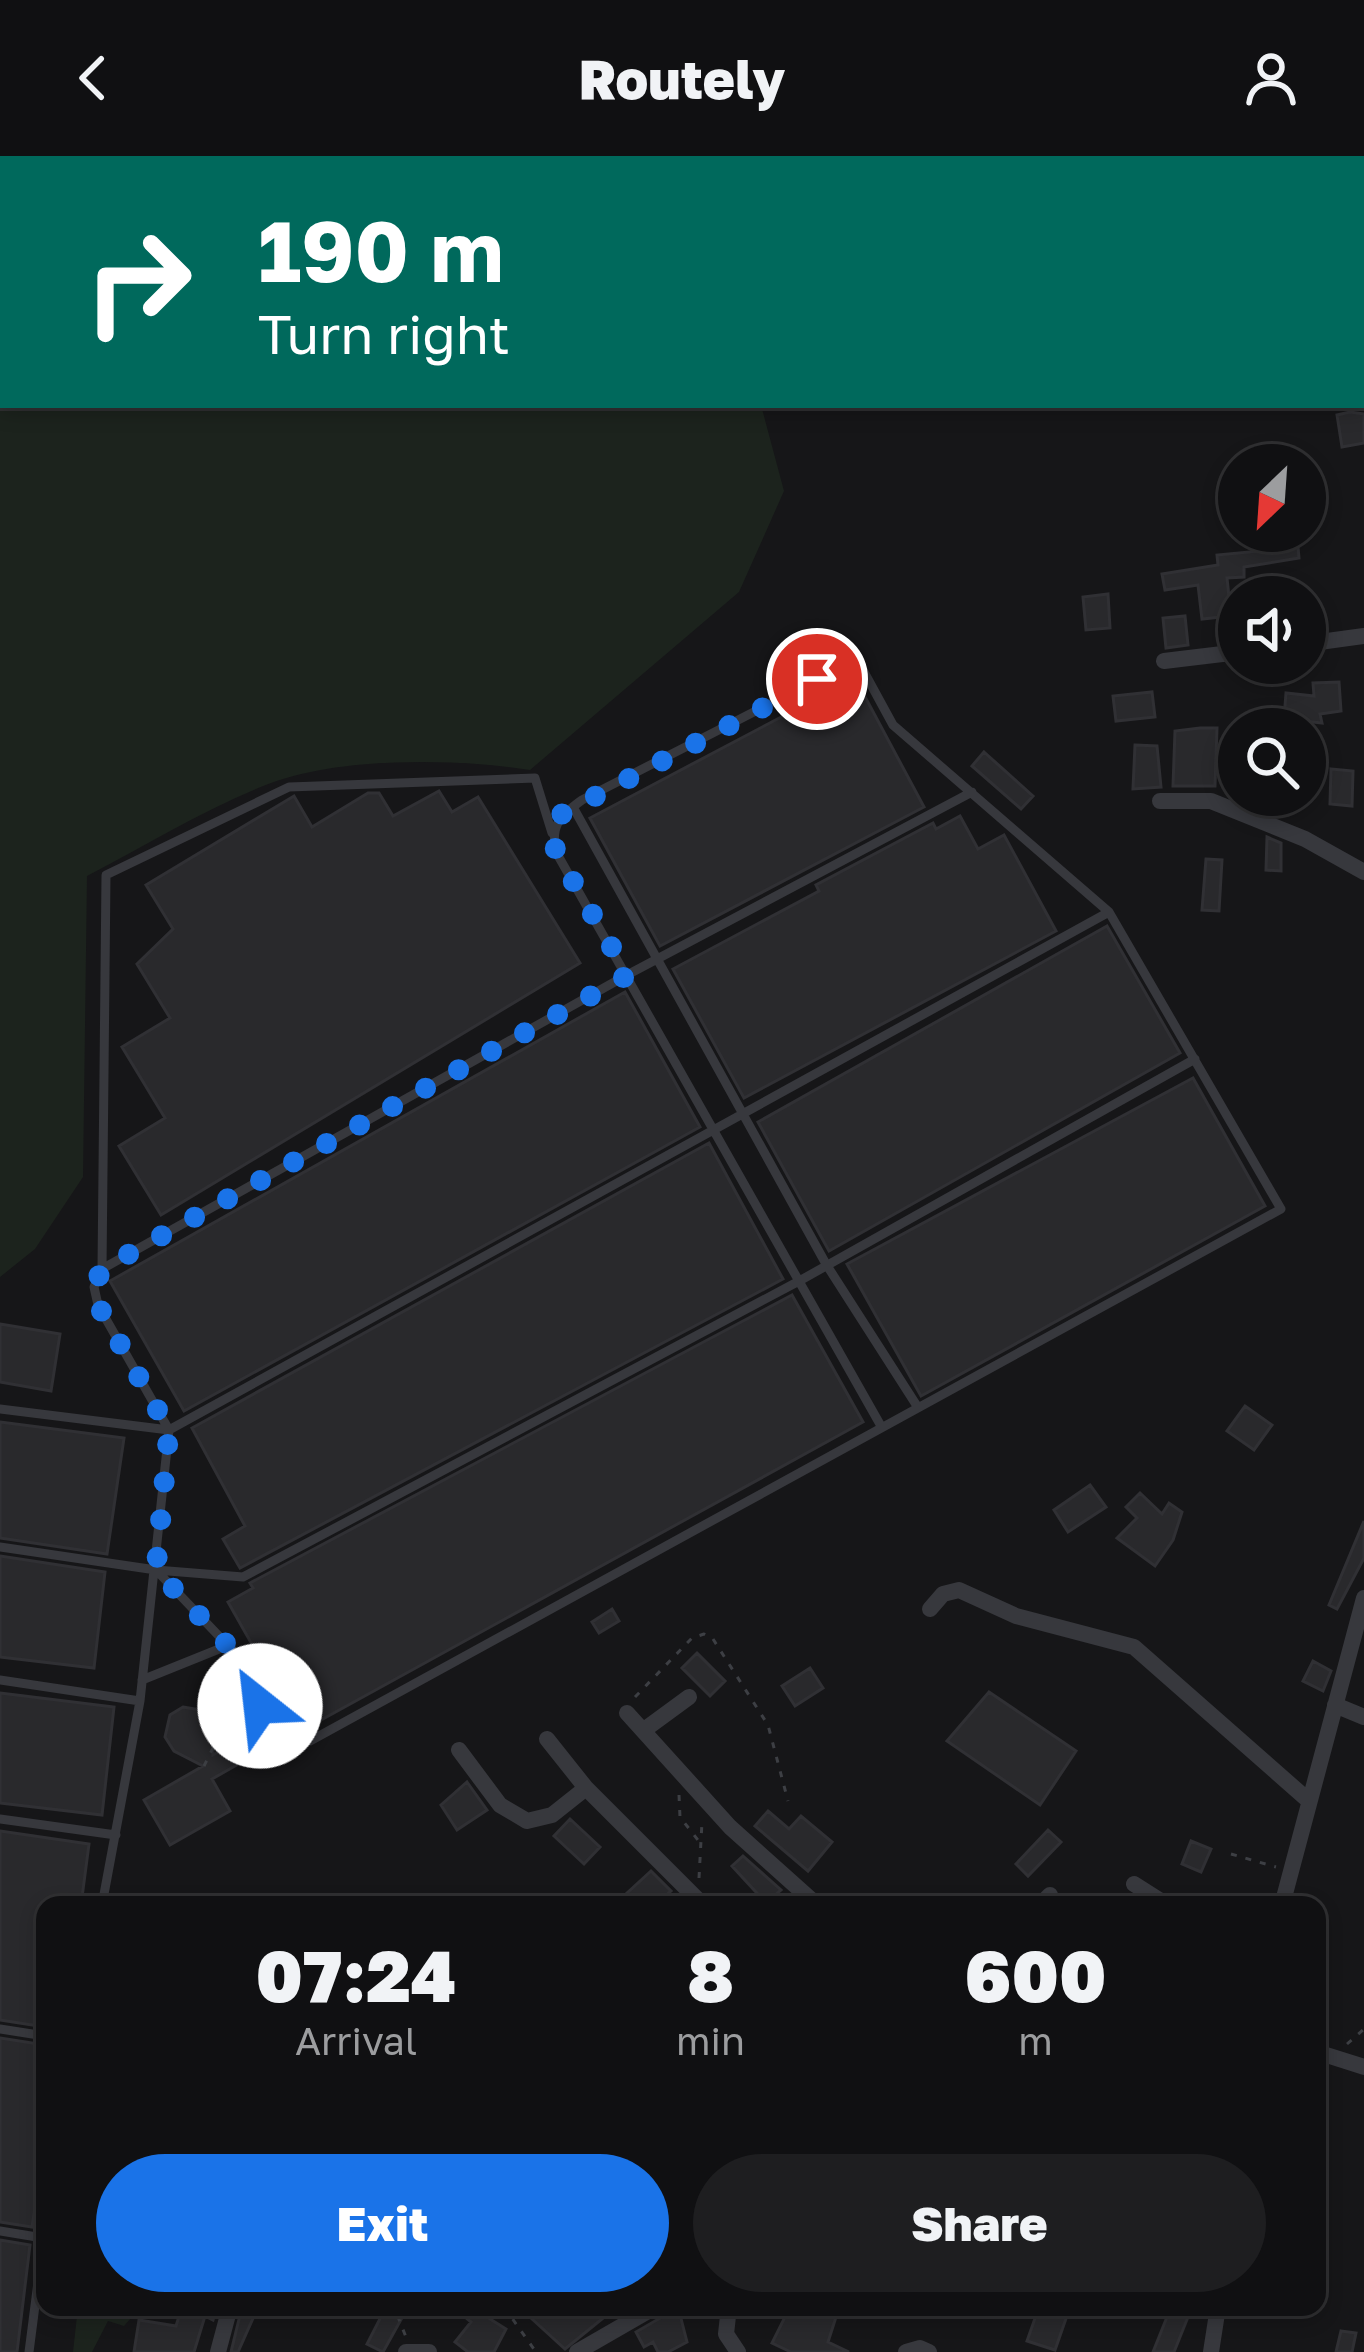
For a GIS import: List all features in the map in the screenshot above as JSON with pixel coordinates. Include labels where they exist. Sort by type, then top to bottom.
[{"type":"street","points":[[1326,641],[1364,636]]},
{"type":"street","points":[[1164,661],[1218,655]]},
{"type":"street","points":[[1160,801],[1211,801],[1305,839],[1364,872]]},
{"type":"street","points":[[930,1609],[944,1594],[959,1590],[1016,1616],[1134,1647],[1309,1801]]},
{"type":"street","points":[[1284,1896],[1364,1598]]},
{"type":"street","points":[[644,1730],[689,1697]]},
{"type":"street","points":[[1335,1705],[1364,1717]]},
{"type":"street","points":[[627,1713],[702,1796],[808,1896]]},
{"type":"street","points":[[547,1739],[586,1788],[695,1896]]},
{"type":"street","points":[[459,1750],[500,1805],[527,1821],[551,1815],[586,1788]]},
{"type":"street","points":[[1134,1885],[1152,1896]]},
{"type":"street","points":[[1326,2054],[1364,2067]]},
{"type":"street","points":[[218,2352],[228,2316]]},
{"type":"street","points":[[577,2352],[639,2316]]},
{"type":"street","points":[[728,2316],[726,2334],[738,2352]]},
{"type":"street","points":[[1210,2352],[1216,2316]]},
{"type":"street","points":[[906,2352],[920,2348],[929,2352]]},
{"type":"lane","points":[[310,1741],[1282,1209],[1109,912],[893,725],[856,659],[573,806],[560,815],[552,833]]},
{"type":"lane","points":[[104,1896],[140,1701],[169,1430],[98,1305],[94,1287],[102,1269],[106,875],[289,788],[535,778],[556,852],[881,1426]]},
{"type":"lane","points":[[102,1269],[628,975],[972,792]]},
{"type":"lane","points":[[573,806],[740,1115],[826,1264],[917,1406]]},
{"type":"lane","points":[[0,1409],[169,1430],[1109,912]]},
{"type":"lane","points":[[0,1547],[156,1570],[243,1577],[801,1280],[1196,1059]]},
{"type":"lane","points":[[156,1570],[224,1647],[256,1675]]},
{"type":"lane","points":[[142,1680],[224,1647]]},
{"type":"lane","points":[[0,1680],[140,1701]]},
{"type":"lane","points":[[0,1819],[116,1835]]},
{"type":"lane","points":[[0,2030],[36,2035]]},
{"type":"lane","points":[[0,2231],[36,2237]]},
{"type":"lane","points":[[29,2352],[36,2299]]},
{"type":"path","points":[[627,1713],[628,1704],[692,1638],[704,1634],[713,1639],[768,1725],[788,1801]]},
{"type":"path","points":[[204,1766],[220,1738],[249,1723],[260,1706],[256,1675]]},
{"type":"path","points":[[684,1773],[680,1817],[703,1846]]},
{"type":"path","points":[[700,1896],[702,1796]]},
{"type":"path","points":[[1231,1854],[1289,1871]]},
{"type":"path","points":[[1326,2054],[1364,2029]]},
{"type":"path","points":[[510,2316],[536,2352]]},
{"type":"path","points":[[398,2317],[415,2351]]},
{"type":"shaded area","points":[[0,408],[762,408],[784,491],[739,592],[530,770],[399,762],[299,774],[224,803],[87,876],[83,1177],[35,1249],[0,1277]]},
{"type":"shaded area","points":[[77,2316],[131,2316],[124,2326],[108,2321],[92,2352],[73,2352]]},
{"type":"building","points":[[1364,414],[1364,443],[1342,447],[1337,415]]},
{"type":"building","points":[[1298,552],[1299,558],[1244,567],[1244,576],[1218,576],[1218,617],[1202,619],[1198,585],[1165,590],[1162,574],[1218,565],[1217,555]]},
{"type":"building","points":[[1108,594],[1110,628],[1086,630],[1083,597]]},
{"type":"building","points":[[1185,616],[1188,645],[1166,648],[1163,618]]},
{"type":"building","points":[[855,678],[924,807],[660,946],[590,818]]},
{"type":"building","points":[[1339,682],[1341,711],[1285,708],[1286,693],[1314,696],[1313,684]]},
{"type":"building","points":[[1152,692],[1155,717],[1116,721],[1113,696]]},
{"type":"building","points":[[1217,728],[1215,786],[1173,786],[1175,731]]},
{"type":"building","points":[[1135,745],[1157,746],[1161,787],[1133,789]]},
{"type":"building","points":[[984,752],[1033,796],[1021,809],[972,766]]},
{"type":"building","points":[[1331,769],[1353,771],[1352,806],[1330,804]]},
{"type":"building","points":[[439,791],[452,812],[478,797],[580,963],[161,1215],[119,1146],[165,1118],[122,1047],[170,1018],[137,964],[173,929],[146,885],[294,796],[312,827],[368,793],[379,793],[393,816]]},
{"type":"building","points":[[960,816],[978,849],[1004,835],[1056,931],[744,1098],[673,969],[819,891],[816,885],[933,823],[936,829]]},
{"type":"building","points":[[1267,837],[1281,843],[1281,871],[1266,870]]},
{"type":"building","points":[[1206,859],[1222,860],[1219,911],[1202,910]]},
{"type":"building","points":[[1107,926],[1180,1053],[829,1251],[758,1122]]},
{"type":"building","points":[[625,992],[700,1127],[184,1411],[110,1281]]},
{"type":"building","points":[[1193,1078],[1265,1206],[921,1396],[847,1264]]},
{"type":"building","points":[[709,1143],[783,1279],[240,1568],[223,1539],[245,1526],[192,1428]]},
{"type":"building","points":[[792,1295],[863,1422],[301,1731],[228,1602],[253,1588],[250,1583]]},
{"type":"building","points":[[0,1324],[60,1334],[51,1391],[0,1382]]},
{"type":"building","points":[[1245,1406],[1272,1425],[1254,1450],[1227,1431]]},
{"type":"building","points":[[0,1422],[124,1438],[107,1554],[0,1538]]},
{"type":"building","points":[[1090,1485],[1106,1507],[1068,1532],[1054,1510]]},
{"type":"building","points":[[1140,1493],[1162,1514],[1169,1503],[1182,1512],[1173,1540],[1155,1566],[1117,1538],[1137,1518],[1126,1507]]},
{"type":"building","points":[[1364,1521],[1364,1558],[1337,1609],[1329,1605]]},
{"type":"building","points":[[0,1556],[105,1572],[94,1668],[0,1657]]},
{"type":"building","points":[[612,1609],[619,1621],[599,1633],[592,1622]]},
{"type":"building","points":[[697,1653],[725,1681],[710,1696],[682,1668]]},
{"type":"building","points":[[1313,1661],[1331,1671],[1323,1691],[1303,1681]]},
{"type":"building","points":[[810,1668],[823,1688],[795,1706],[782,1686]]},
{"type":"building","points":[[233,1680],[247,1686],[253,1700],[247,1714],[233,1720],[219,1714],[213,1700],[219,1686]]},
{"type":"building","points":[[989,1692],[1076,1751],[1040,1805],[947,1741]]},
{"type":"building","points":[[0,1693],[114,1707],[102,1815],[0,1803]]},
{"type":"building","points":[[183,1707],[213,1712],[213,1755],[239,1740],[249,1758],[212,1779],[230,1811],[170,1845],[144,1800],[203,1766],[174,1751],[165,1737],[170,1715]]},
{"type":"building","points":[[467,1782],[487,1810],[457,1830],[441,1805]]},
{"type":"building","points":[[768,1811],[789,1829],[801,1816],[832,1842],[808,1871],[755,1826]]},
{"type":"building","points":[[570,1819],[600,1847],[584,1864],[554,1836]]},
{"type":"building","points":[[1048,1830],[1061,1842],[1028,1876],[1016,1864]]},
{"type":"building","points":[[0,1831],[89,1844],[82,1896],[36,1896],[36,2026],[0,2020]]},
{"type":"building","points":[[1191,1841],[1211,1849],[1201,1872],[1182,1864]]},
{"type":"building","points":[[743,1856],[781,1890],[774,1896],[760,1896],[732,1866]]},
{"type":"building","points":[[651,1871],[671,1891],[665,1896],[624,1896]]},
{"type":"building","points":[[0,2038],[36,2044],[36,2201],[32,2227],[0,2222]]},
{"type":"building","points":[[0,2240],[30,2245],[17,2352],[0,2352]]},
{"type":"building","points":[[179,2316],[205,2316],[194,2352],[134,2352],[139,2320],[176,2326]]},
{"type":"building","points":[[240,2316],[254,2316],[238,2352],[231,2352]]},
{"type":"building","points":[[381,2316],[403,2316],[383,2352],[367,2344]]},
{"type":"building","points":[[464,2316],[485,2316],[506,2329],[494,2352],[468,2352],[455,2342],[471,2322]]},
{"type":"building","points":[[529,2316],[602,2319],[565,2349]]},
{"type":"building","points":[[680,2316],[687,2342],[668,2352],[658,2352],[653,2342],[644,2347],[636,2332],[662,2317]]},
{"type":"building","points":[[786,2316],[834,2316],[828,2342],[849,2352],[791,2352],[772,2343]]},
{"type":"building","points":[[1036,2316],[1067,2316],[1055,2350],[1027,2341]]},
{"type":"building","points":[[1167,2316],[1188,2316],[1174,2352],[1153,2352]]},
{"type":"building","points":[[1341,2331],[1356,2333],[1352,2352],[1336,2352]]},
{"type":"route","points":[[260,1706],[262,1691],[256,1675],[224,1647],[156,1570],[169,1430],[98,1305],[94,1287],[102,1269],[628,975],[556,852],[552,833],[560,815],[817,679]]}]
